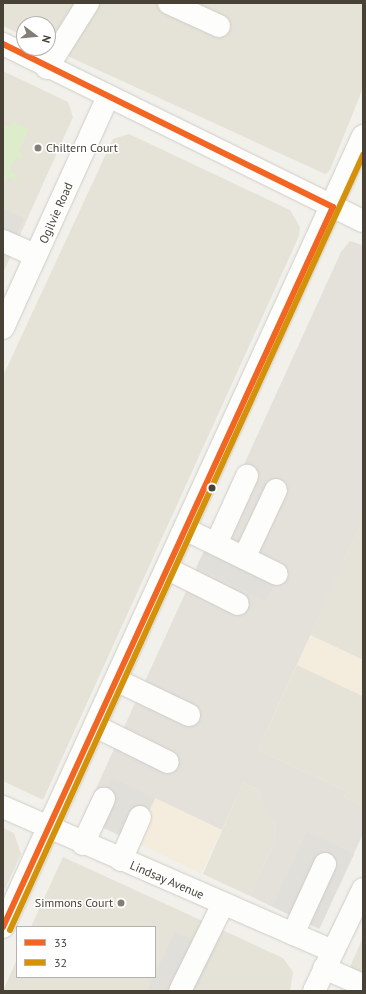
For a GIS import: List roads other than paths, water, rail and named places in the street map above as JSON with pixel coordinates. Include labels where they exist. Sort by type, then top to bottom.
[{"type":"street","points":[[47,68],[88,3]]},
{"type":"street","points":[[169,3],[219,26]]},
{"type":"street","points":[[3,44],[47,68],[363,221]]},
{"type":"street","name":"Ogilvie Road","points":[[3,328],[108,97]]},
{"type":"street","points":[[3,927],[333,207],[363,136]]},
{"type":"street","points":[[3,241],[36,256]]},
{"type":"street","points":[[216,544],[247,476]]},
{"type":"street","points":[[244,558],[276,490]]},
{"type":"street","points":[[185,529],[277,574]]},
{"type":"street","points":[[168,569],[238,604]]},
{"type":"street","points":[[116,680],[190,715]]},
{"type":"street","points":[[95,726],[168,762]]},
{"type":"street","points":[[84,844],[104,799]]},
{"type":"street","name":"Lindsay Avenue","points":[[3,807],[84,844],[293,934],[363,985]]},
{"type":"street","points":[[121,860],[140,817]]},
{"type":"street","points":[[293,934],[325,864]]},
{"type":"street","points":[[314,991],[328,959],[363,890]]},
{"type":"street","points":[[180,991],[223,904]]},
{"type":"place","name":"Chiltern Court","points":[[38,148]]},
{"type":"place","name":"Simmons Court","points":[[121,903]]}]
